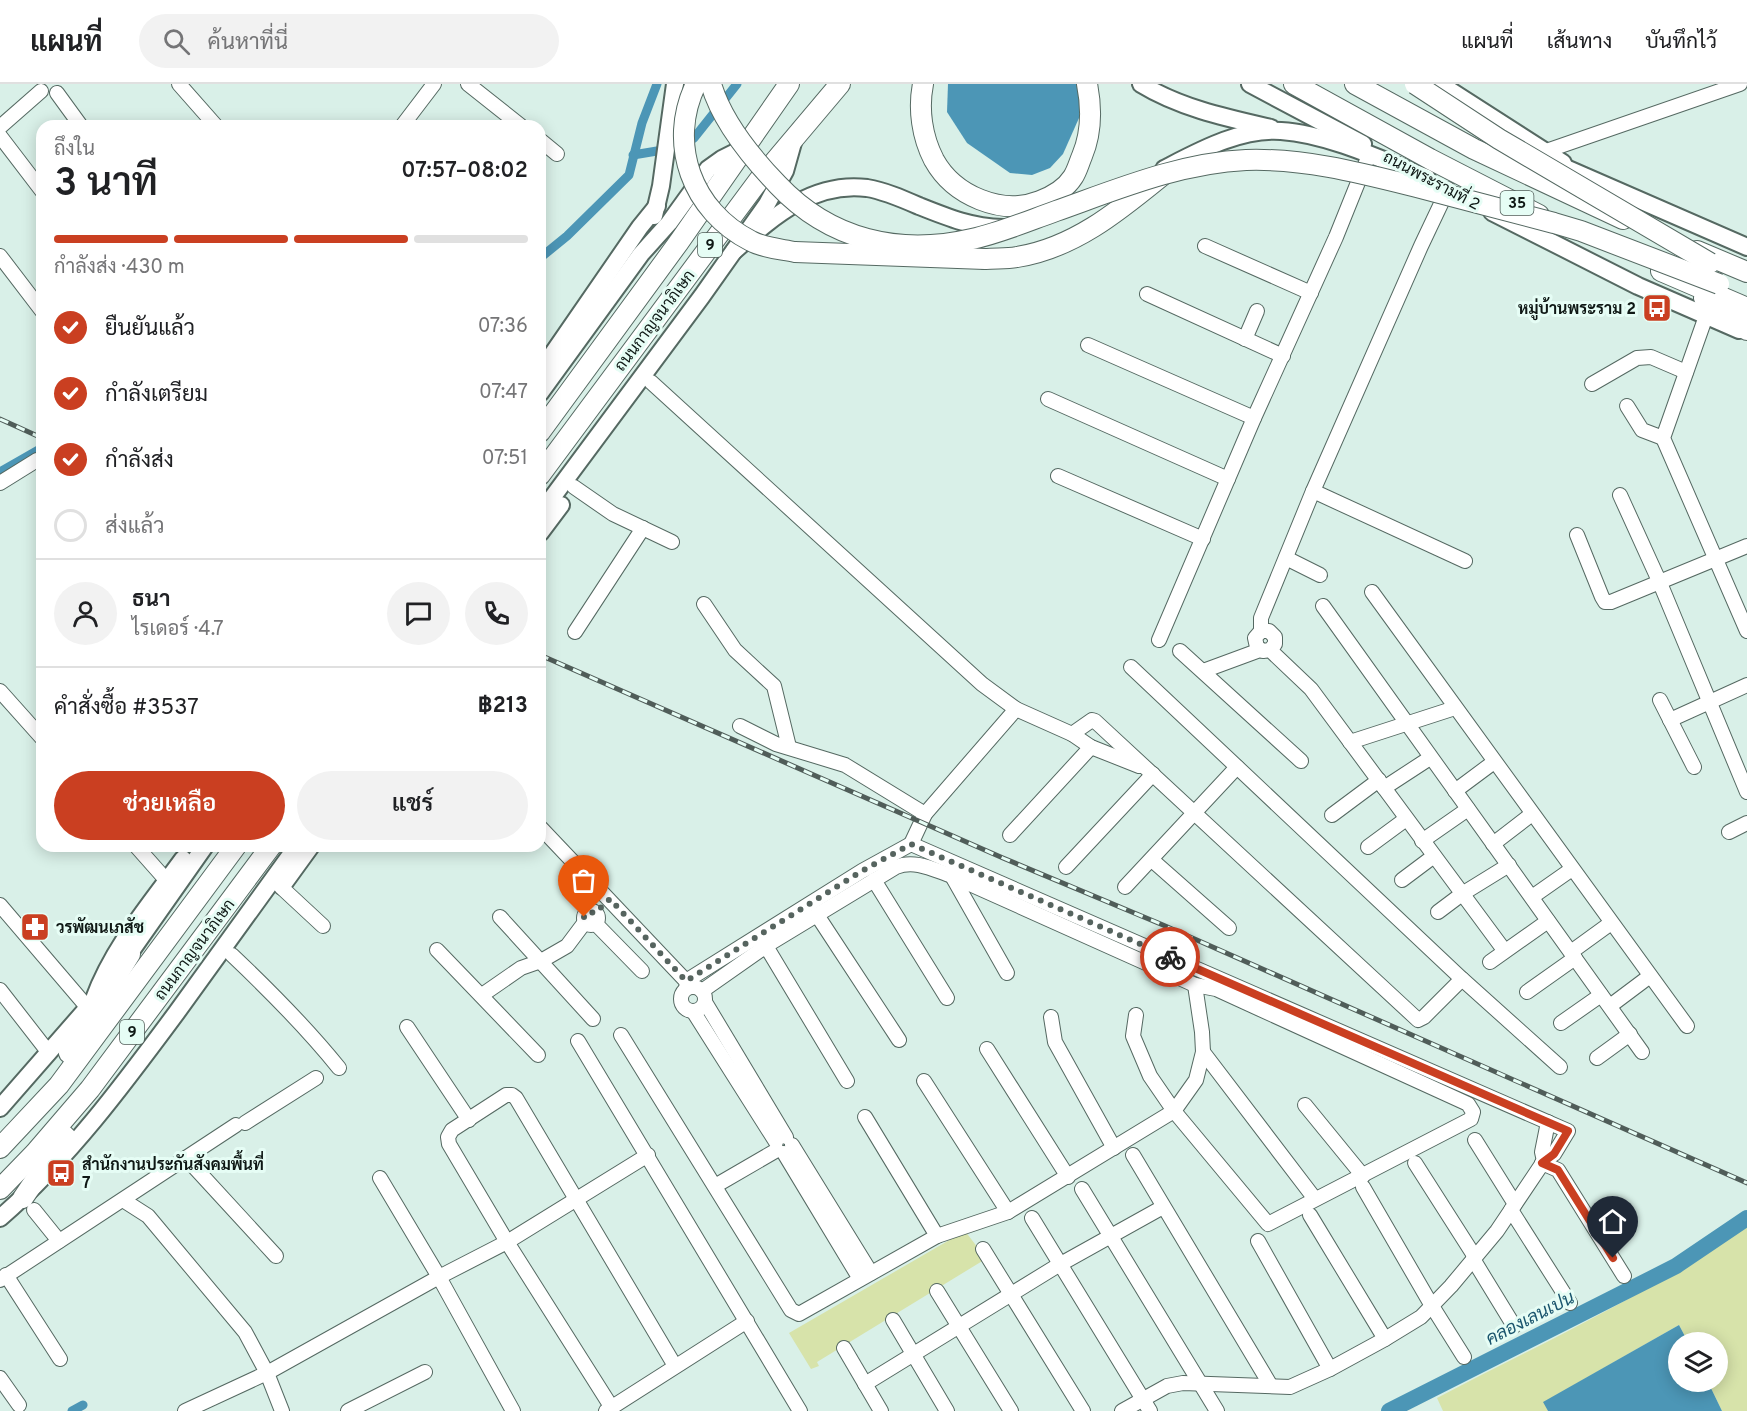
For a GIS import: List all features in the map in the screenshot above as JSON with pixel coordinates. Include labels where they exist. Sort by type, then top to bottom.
[{"type":"highway","points":[[696,84],[690,96],[685,120],[684,143],[690,175],[706,207],[752,242],[795,252],[985,259],[1016,258],[1064,243],[1110,218],[1180,161]]},
{"type":"highway","points":[[711,84],[719,105],[739,138],[763,170],[795,202],[805,211],[831,226],[849,234],[882,243],[925,246],[968,240],[1177,170],[1230,161],[1279,161],[1354,171],[1554,223],[1616,244],[1747,296]]},
{"type":"highway","name":"ถนนกาญจนาภิเษก","points":[[546,424],[723,180],[742,149],[789,84]]},
{"type":"highway","points":[[923,84],[921,116],[924,134],[934,160],[947,178],[982,202],[1010,206],[1029,206],[1048,198],[1063,189],[1074,176],[1088,141],[1091,103],[1087,84]]},
{"type":"highway","name":"ถนนพระรามที่ 2","points":[[1294,84],[1492,191],[1581,235],[1747,308]]},
{"type":"highway","name":"35","points":[[1355,84],[1436,129],[1563,192],[1747,272]]},
{"type":"highway","points":[[1415,84],[1537,163],[1710,263],[1747,279]]},
{"type":"highway","name":"ถนนกาญจนาภิเษก","points":[[546,467],[759,180],[839,85]]},
{"type":"highway","points":[[1677,278],[1747,332]]},
{"type":"highway","name":"ถนนกาญจนาภิเษก","points":[[7,1142],[59,1085],[232,852]]},
{"type":"highway","name":"ถนนกาญจนาภิเษก","points":[[0,1189],[36,1153],[99,1076],[267,852]]},
{"type":"highway","points":[[7,1142],[60,1067],[130,954]]},
{"type":"highway","points":[[28,1204],[82,1111],[99,1076]]},
{"type":"main road","points":[[641,254],[657,206],[661,186],[675,84]]},
{"type":"main road","points":[[1141,84],[1170,99],[1198,109],[1331,142],[1370,154],[1426,178]]},
{"type":"main road","name":"ถนนพระรามที่ 2","points":[[1250,84],[1426,178],[1593,263],[1706,316],[1747,332]]},
{"type":"main road","points":[[1402,84],[1491,132],[1579,174],[1747,247]]},
{"type":"main road","points":[[1440,84],[1579,174]]},
{"type":"main road","points":[[734,251],[793,204],[824,192],[846,188],[867,188],[957,222],[984,228],[1014,229],[1059,220],[1094,205],[1180,161],[1231,139],[1281,131]]},
{"type":"main road","points":[[546,526],[776,190],[795,135]]},
{"type":"main road","points":[[546,385],[641,254],[669,223],[708,169],[742,149]]},
{"type":"main road","points":[[546,363],[657,206]]},
{"type":"main road","points":[[546,506],[648,378]]},
{"type":"main road","points":[[91,1004],[118,950],[188,852]]},
{"type":"main road","points":[[0,1108],[91,1004],[130,954],[201,852]]},
{"type":"main road","points":[[166,1026],[192,1006],[232,955],[294,852]]},
{"type":"main road","points":[[0,1218],[28,1204],[114,1098],[166,1026],[276,884],[305,852]]},
{"type":"street","points":[[179,84],[211,120]]},
{"type":"street","points":[[407,120],[434,84]]},
{"type":"street","points":[[468,84],[513,120]]},
{"type":"street","points":[[1546,151],[1740,84]]},
{"type":"street","points":[[0,127],[40,88],[50,96],[59,89],[77,120]]},
{"type":"street","points":[[0,136],[36,183]]},
{"type":"street","points":[[546,145],[557,154]]},
{"type":"street","points":[[1159,640],[1370,154]]},
{"type":"street","points":[[1203,671],[1265,650],[1275,644],[1275,637],[1269,631],[1261,631],[1261,618],[1313,490],[1420,246],[1448,189]]},
{"type":"street","points":[[1205,246],[1311,293]]},
{"type":"street","points":[[0,256],[36,303]]},
{"type":"street","points":[[1147,294],[1283,356]]},
{"type":"street","points":[[1245,339],[1257,311]]},
{"type":"street","points":[[1706,316],[1663,438],[1747,631]]},
{"type":"street","points":[[1088,345],[1254,418]]},
{"type":"street","points":[[1592,384],[1637,358],[1651,357],[1686,372]]},
{"type":"street","points":[[648,378],[982,684],[1016,710],[1072,734],[1091,747],[1151,772]]},
{"type":"street","points":[[1048,399],[1228,480]]},
{"type":"street","points":[[1627,406],[1642,430],[1663,438]]},
{"type":"street","points":[[0,483],[36,461]]},
{"type":"street","points":[[1058,476],[1203,539]]},
{"type":"street","points":[[574,487],[613,514],[672,542]]},
{"type":"street","points":[[1313,490],[1465,561]]},
{"type":"street","points":[[1620,495],[1660,583],[1747,792]]},
{"type":"street","points":[[575,632],[643,528]]},
{"type":"street","points":[[1577,535],[1602,597],[1605,602],[1611,603],[1747,546]]},
{"type":"street","points":[[1286,558],[1320,575]]},
{"type":"street","points":[[1372,592],[1687,1026]]},
{"type":"street","points":[[704,604],[735,650],[774,686],[789,747]]},
{"type":"street","points":[[1323,606],[1642,1052]]},
{"type":"street","points":[[1265,650],[1304,682],[1504,951]]},
{"type":"street","points":[[1180,651],[1301,761]]},
{"type":"street","points":[[1131,668],[1462,979],[1560,1067]]},
{"type":"street","points":[[1670,720],[1709,700],[1747,685]]},
{"type":"street","points":[[0,691],[36,731]]},
{"type":"street","points":[[1660,700],[1694,767]]},
{"type":"street","points":[[1350,742],[1455,708]]},
{"type":"street","points":[[1016,710],[925,814],[911,844],[862,871],[686,984],[681,1002],[683,1007],[693,1011],[699,1010],[704,997],[766,946],[896,867],[917,864],[952,876],[1195,985],[1216,989],[1468,1104],[1473,1112],[1471,1119],[1363,1182],[1316,1199],[1268,1224],[1174,1111],[1150,1076],[1133,1036],[1136,1015]]},
{"type":"street","points":[[1072,734],[1092,720],[1095,721],[1418,1020],[1424,1017],[1462,979]]},
{"type":"street","points":[[740,726],[766,740],[845,765],[925,814]]},
{"type":"street","points":[[1010,835],[1091,747]]},
{"type":"street","points":[[1332,815],[1382,784],[1431,758]]},
{"type":"street","points":[[1455,791],[1494,762]]},
{"type":"street","points":[[1125,887],[1237,767]]},
{"type":"street","points":[[1066,867],[1151,772]]},
{"type":"street","points":[[1422,841],[1468,809]]},
{"type":"street","points":[[1494,844],[1532,814]]},
{"type":"street","points":[[1368,848],[1406,819]]},
{"type":"street","points":[[1729,832],[1747,823]]},
{"type":"street","points":[[546,833],[610,899],[686,984],[692,986],[704,997],[783,1145]]},
{"type":"street","points":[[911,844],[1568,1131],[1554,1154],[1543,1162],[1513,1207],[1474,1258],[1421,1317],[1330,1369],[1290,1387],[1184,1383],[1167,1386],[1147,1406],[1122,1411]]},
{"type":"street","points":[[141,852],[167,881]]},
{"type":"street","points":[[1402,880],[1434,856]]},
{"type":"street","points":[[1152,860],[1228,928]]},
{"type":"street","points":[[1438,912],[1509,865]]},
{"type":"street","points":[[1532,897],[1572,869]]},
{"type":"street","points":[[952,876],[1007,973]]},
{"type":"street","points":[[874,880],[947,998]]},
{"type":"street","points":[[276,884],[322,926]]},
{"type":"street","points":[[482,995],[521,968],[542,961],[573,940],[610,899]]},
{"type":"street","points":[[0,905],[91,1004]]},
{"type":"street","points":[[817,915],[899,1040]]},
{"type":"street","points":[[500,917],[594,1019]]},
{"type":"street","points":[[592,919],[642,971]]},
{"type":"street","points":[[1490,962],[1548,921]]},
{"type":"street","points":[[1527,992],[1611,923]]},
{"type":"street","points":[[766,946],[847,1081]]},
{"type":"street","points":[[437,950],[538,1054]]},
{"type":"street","points":[[232,955],[308,1031],[339,1068]]},
{"type":"street","points":[[1561,1023],[1650,976]]},
{"type":"street","points":[[621,1035],[794,1314],[799,1314],[937,1236],[1008,1212],[1174,1111],[1196,1080],[1203,1052],[1195,985]]},
{"type":"street","points":[[0,990],[49,1053]]},
{"type":"street","points":[[693,1011],[783,1145],[865,1276]]},
{"type":"street","points":[[1052,1017],[1054,1042],[1114,1148]]},
{"type":"street","points":[[407,1027],[469,1120]]},
{"type":"street","points":[[1597,1058],[1630,1034]]},
{"type":"street","points":[[578,1041],[800,1411]]},
{"type":"street","points":[[987,1048],[1068,1177]]},
{"type":"street","points":[[1203,1052],[1316,1199]]},
{"type":"street","points":[[60,1359],[3,1278],[186,1158],[316,1078]]},
{"type":"street","points":[[924,1081],[1008,1212]]},
{"type":"street","points":[[675,1366],[516,1098],[506,1095],[452,1130],[448,1137],[449,1144],[608,1410],[747,1321]]},
{"type":"street","points":[[1305,1105],[1363,1182],[1432,1306],[1464,1357]]},
{"type":"street","points":[[865,1117],[937,1236]]},
{"type":"street","points":[[1543,1162],[1542,1152],[1548,1122]]},
{"type":"street","points":[[1475,1140],[1570,1304]]},
{"type":"street","points":[[715,1186],[783,1145]]},
{"type":"street","points":[[185,1411],[267,1373],[439,1277],[507,1242],[574,1198],[648,1155]]},
{"type":"street","points":[[1133,1155],[1271,1386]]},
{"type":"street","points":[[186,1158],[276,1256]]},
{"type":"street","points":[[1543,1162],[1558,1170],[1624,1276]]},
{"type":"street","points":[[1415,1163],[1514,1326]]},
{"type":"street","points":[[380,1178],[439,1277],[513,1411]]},
{"type":"street","points":[[1082,1189],[1217,1411]]},
{"type":"street","points":[[123,1200],[148,1216],[244,1332],[267,1373],[282,1411]]},
{"type":"street","points":[[28,1204],[59,1242]]},
{"type":"street","points":[[865,1384],[1059,1265],[1164,1207]]},
{"type":"street","points":[[1310,1215],[1385,1339]]},
{"type":"street","points":[[1032,1218],[1147,1406]]},
{"type":"street","points":[[1258,1241],[1330,1369]]},
{"type":"street","points":[[983,1249],[1083,1411]]},
{"type":"street","points":[[937,1291],[1011,1411]]},
{"type":"street","points":[[893,1320],[947,1411]]},
{"type":"street","points":[[844,1348],[881,1411]]},
{"type":"street","points":[[348,1411],[425,1372]]},
{"type":"street","points":[[0,1378],[20,1405]]},
{"type":"green space","points":[[1747,1223],[1747,1411],[1722,1411],[1713,1392],[1728,1392],[1728,1332],[1683,1332],[1679,1325],[1544,1402],[1548,1411],[1443,1411],[1437,1398],[1635,1295],[1711,1249]]},
{"type":"green space","points":[[965,1231],[984,1260],[817,1362],[819,1366],[811,1369],[789,1333]]},
{"type":"water","points":[[948,84],[1081,84],[1079,118],[1063,154],[1050,168],[1032,175],[1010,173],[967,143],[947,112]]},
{"type":"water","points":[[1679,1325],[1683,1332],[1668,1332],[1668,1392],[1713,1392],[1722,1411],[1548,1411],[1543,1402]]},
{"type":"waterway","points":[[546,253],[567,236],[629,175],[642,123],[657,84]]},
{"type":"waterway","points":[[685,144],[694,138],[737,84]]},
{"type":"waterway","points":[[633,155],[669,149]]},
{"type":"waterway","points":[[0,472],[36,451]]},
{"type":"waterway","name":"คลองเลนเปน","points":[[1389,1411],[1676,1266],[1747,1218]]},
{"type":"waterway","points":[[72,1411],[83,1405]]},
{"type":"railway","points":[[0,419],[36,435]]},
{"type":"railway","points":[[546,658],[1003,858],[1163,925],[1747,1183]]},
{"type":"way so far","points":[[584,917],[588,912],[595,913],[610,899],[686,981],[862,871],[911,844],[1170,957]]},
{"type":"place","name":"หมู่บ้านพระราม 2","points":[[1657,308]]},
{"type":"place","name":"วรพัฒนเภสัช","points":[[35,927]]},
{"type":"place","name":"สำนักงานประกันสังคมพื้นที่ 7","points":[[61,1173]]},
{"type":"route","points":[[1170,957],[1568,1131],[1554,1154],[1542,1163],[1558,1170],[1613,1258]]}]
